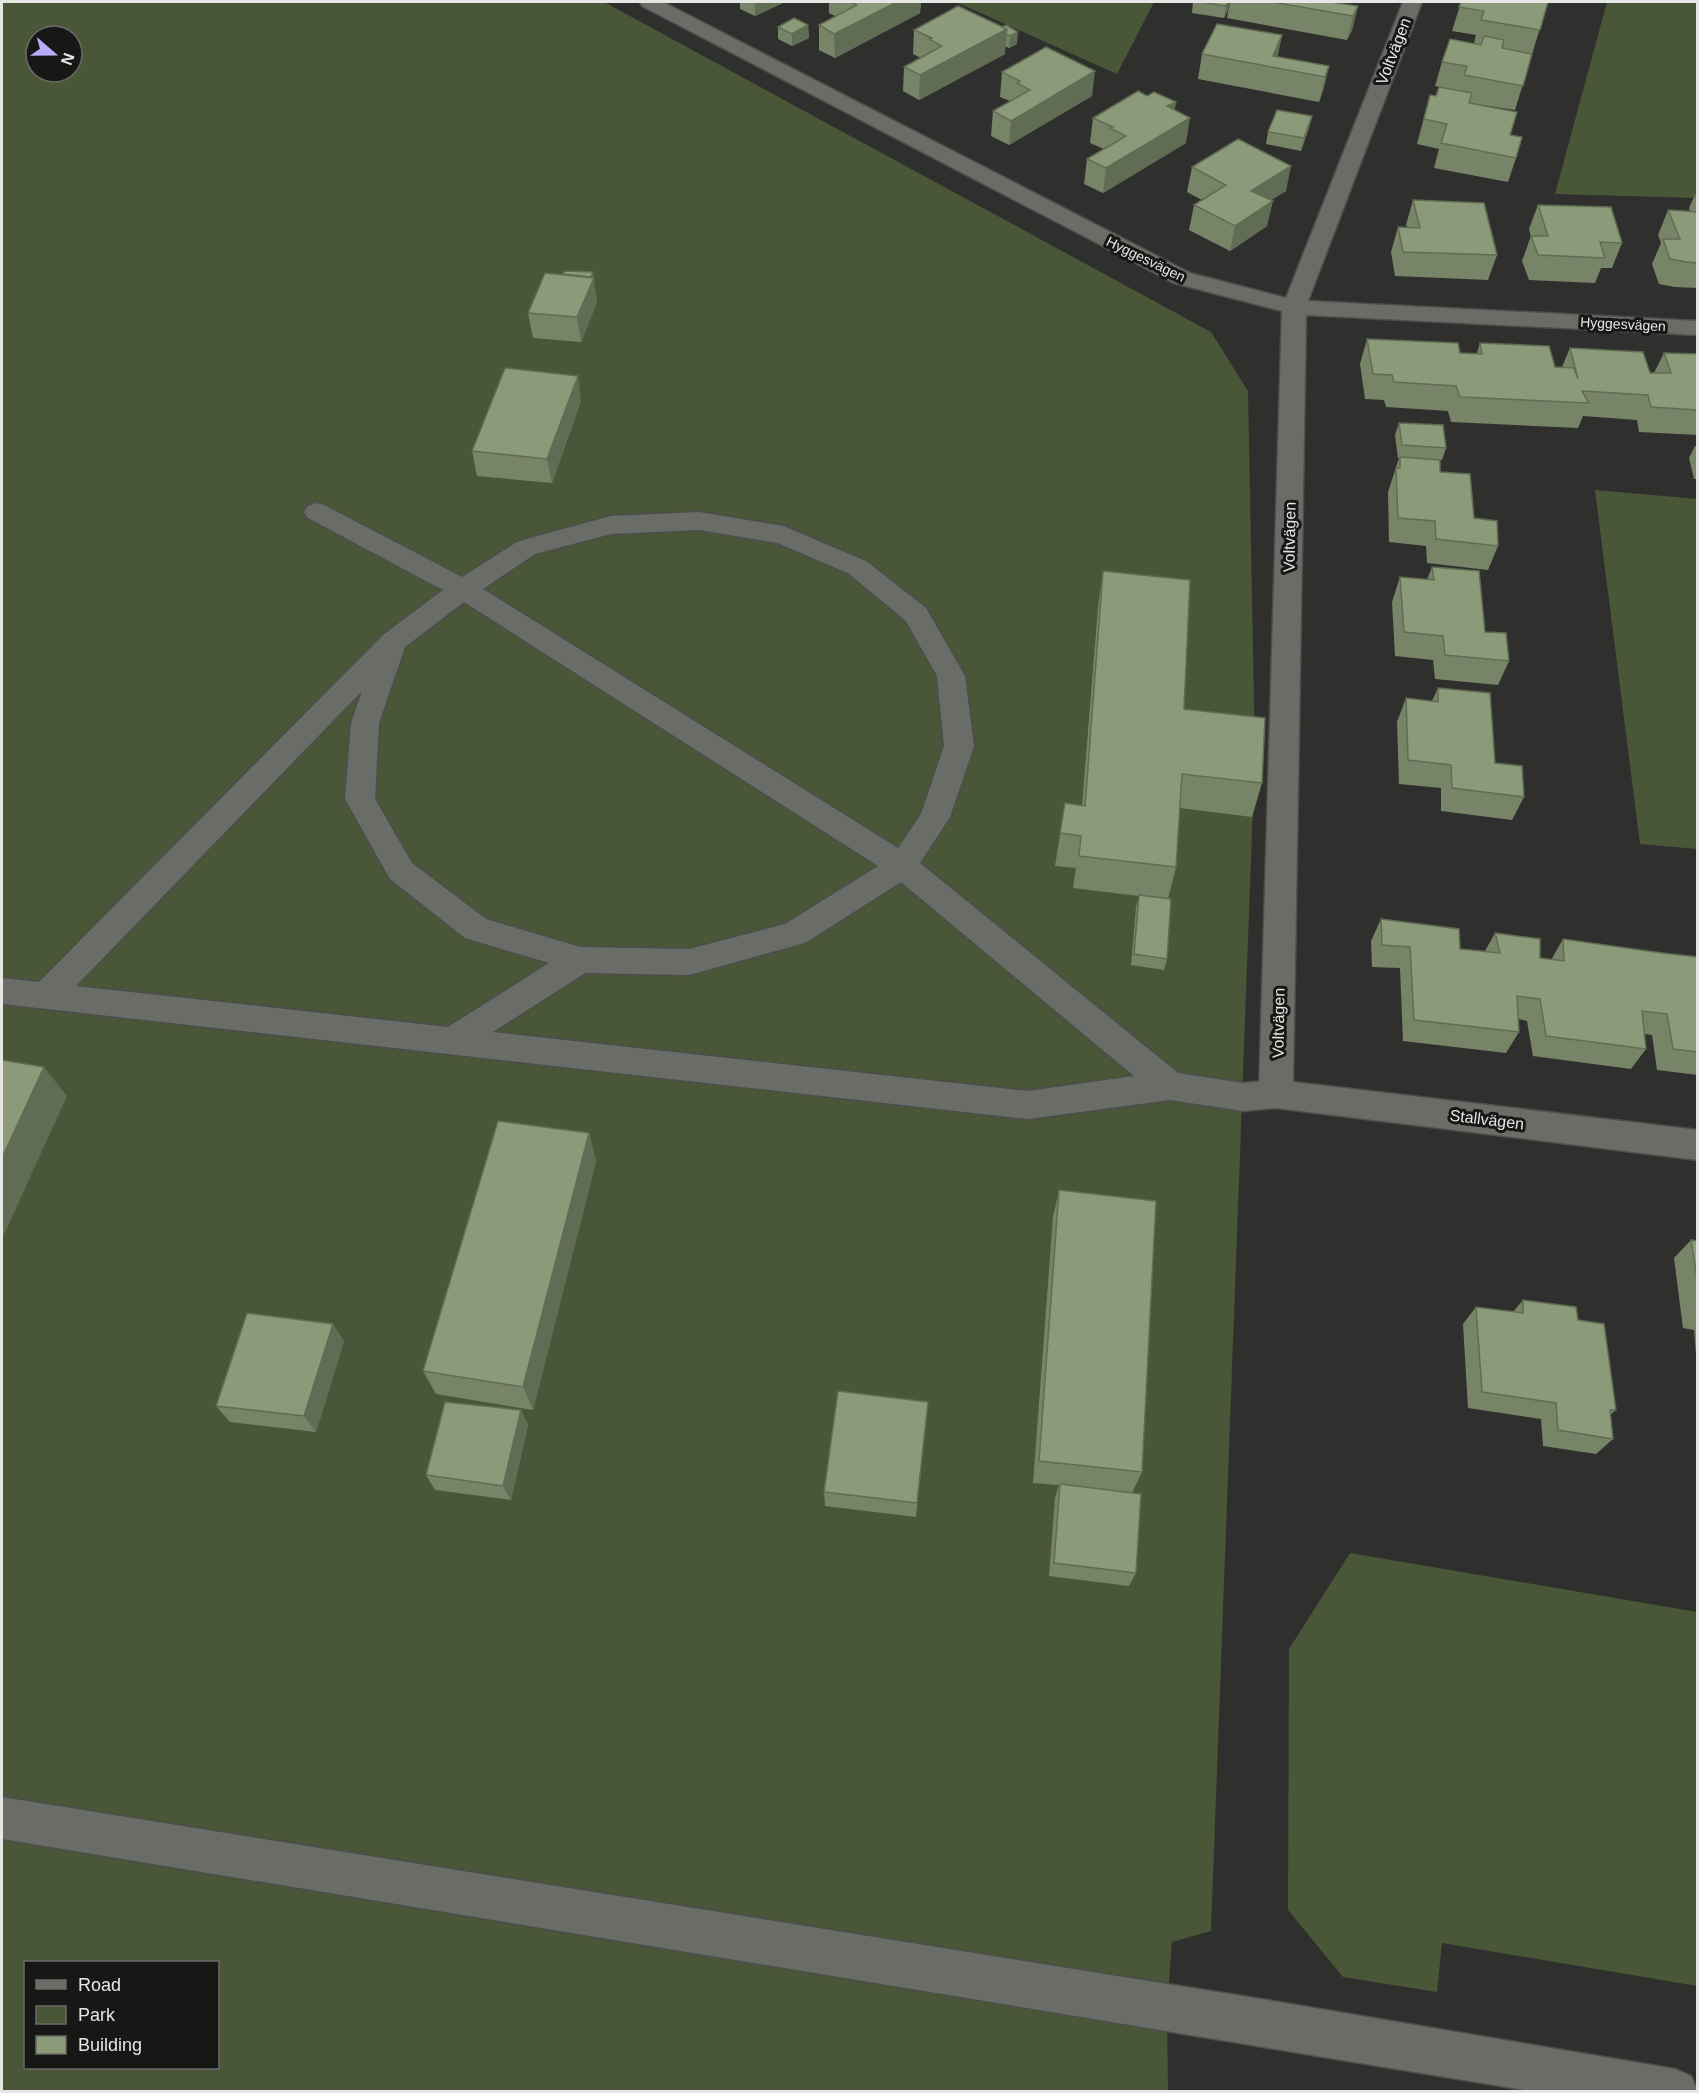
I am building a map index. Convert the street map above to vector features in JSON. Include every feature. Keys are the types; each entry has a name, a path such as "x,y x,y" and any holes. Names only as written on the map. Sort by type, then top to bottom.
{"street":[{"name":"Hyggesvägen","path":"649,2 1182,278 1294,308 1698,328"},
{"name":"Voltvägen","path":"1276,1094 1294,308 1413,2"},
{"path":"317,512 463,589 902,866 1170,1086"},
{"path":"46,996 393,642 463,589 526,548 611,525 699,521 783,535 857,567 916,615 951,676 959,746 935,817 902,866 794,934 689,962 580,960 477,929 401,872 360,799 364,723 393,642"},
{"path":"452,1041 580,960"},
{"path":"2,991 1028,1105 1170,1086"},
{"name":"Stallvägen","path":"1170,1086 1243,1097 1276,1094 1698,1145"},
{"path":"2,1818 1675,2091"}],"green space":[{"path":"2,2 604,2 1211,332 1248,391 1255,752 1211,1931 1172,1942 1167,2007 1168,2091 2,2092"},
{"path":"956,2 1154,2 1117,74"},
{"path":"1607,2 1697,2 1697,198 1555,194"},
{"path":"1595,490 1697,499 1697,849 1640,844"},
{"path":"1350,1553 1697,1612 1697,1986 1442,1943 1437,1992 1343,1977 1288,1910 1289,1649"}],"building":[{"path":"851,2 897,2 834,34 819,25 857,5"},
{"path":"1201,2 1228,2 1226,6"},
{"path":"1272,2 1331,2 1358,6 1353,16"},
{"path":"1461,2 1548,2 1540,30 1481,20 1484,11 1459,7"},
{"path":"958,6 1007,29 920,75 904,67 942,46 929,39 932,38 914,30"},
{"path":"794,18 808,25 792,34 778,27"},
{"path":"1217,24 1282,35 1273,56 1329,66 1325,77 1202,54"},
{"path":"1006,25 1018,32 1010,36 1006,34 1007,29 1002,27"},
{"path":"1484,36 1504,40 1502,48 1532,54 1523,86 1464,75 1467,66 1442,62 1450,39 1481,45"},
{"path":"1046,47 1095,71 1011,121 993,111 1030,90 1017,83 1020,81 1002,72"},
{"path":"1439,87 1472,93 1469,103 1517,112 1510,135 1522,137 1516,158 1441,143 1447,124 1424,119 1430,95 1436,96"},
{"path":"1138,91 1147,96 1154,92 1176,102 1167,106 1190,118 1106,168 1087,159 1126,136 1093,118"},
{"path":"1277,110 1312,116 1304,138 1268,132"},
{"path":"1238,139 1291,166 1251,191 1273,201 1235,226 1194,205 1226,185 1192,167"},
{"path":"1413,200 1484,203 1497,255 1403,252 1398,227 1420,228"},
{"path":"1538,205 1611,207 1622,243 1600,242 1605,258 1538,255 1531,236 1548,236"},
{"path":"1668,210 1698,212 1698,263 1670,259 1663,239 1680,239"},
{"path":"565,271 593,272 591,277 563,274"},
{"path":"545,273 594,278 577,317 528,313"},
{"path":"1367,339 1458,343 1460,353 1482,354 1480,343 1549,346 1555,367 1574,368 1578,379 1570,348 1643,352 1650,373 1671,373 1664,353 1698,354 1698,410 1651,407 1648,395 1582,391 1589,403 1460,397 1456,386 1394,382 1392,375 1373,374"},
{"path":"505,368 578,376 547,459 472,451"},
{"path":"1399,423 1443,425 1446,448 1402,445"},
{"path":"1400,457 1440,460 1440,472 1470,474 1474,518 1497,521 1498,546 1436,539 1435,521 1398,518 1396,468 1400,468"},
{"path":"1432,567 1479,571 1485,632 1506,633 1509,661 1445,655 1443,636 1404,632 1400,577 1434,580"},
{"path":"1103,571 1190,580 1184,709 1265,718 1262,783 1182,774 1176,867 1079,856 1081,836 1060,833 1065,803 1085,806"},
{"path":"1438,688 1490,693 1495,763 1522,766 1524,797 1452,788 1451,765 1408,760 1406,698 1438,702"},
{"path":"1139,895 1171,899 1167,959 1134,954"},
{"path":"1381,919 1459,929 1460,949 1500,953 1495,933 1540,939 1540,958 1564,961 1563,939 1698,957 1698,1052 1673,1049 1667,1014 1642,1011 1646,1049 1546,1036 1540,999 1517,996 1519,1032 1414,1020 1410,947 1382,945"},
{"path":"2,1060 44,1067 2,1158"},
{"path":"498,1121 589,1133 523,1387 423,1371"},
{"path":"1059,1190 1156,1201 1142,1472 1039,1461"},
{"path":"1691,1240 1698,1241 1698,1285"},
{"path":"1523,1300 1576,1307 1578,1320 1604,1324 1616,1410 1610,1410 1613,1439 1558,1430 1556,1403 1482,1392 1476,1307 1523,1313"},
{"path":"247,1313 333,1324 304,1416 216,1406"},
{"path":"838,1391 928,1402 917,1503 824,1492"},
{"path":"445,1402 521,1410 503,1486 426,1475"},
{"path":"1060,1484 1141,1494 1136,1573 1054,1563"}]}
